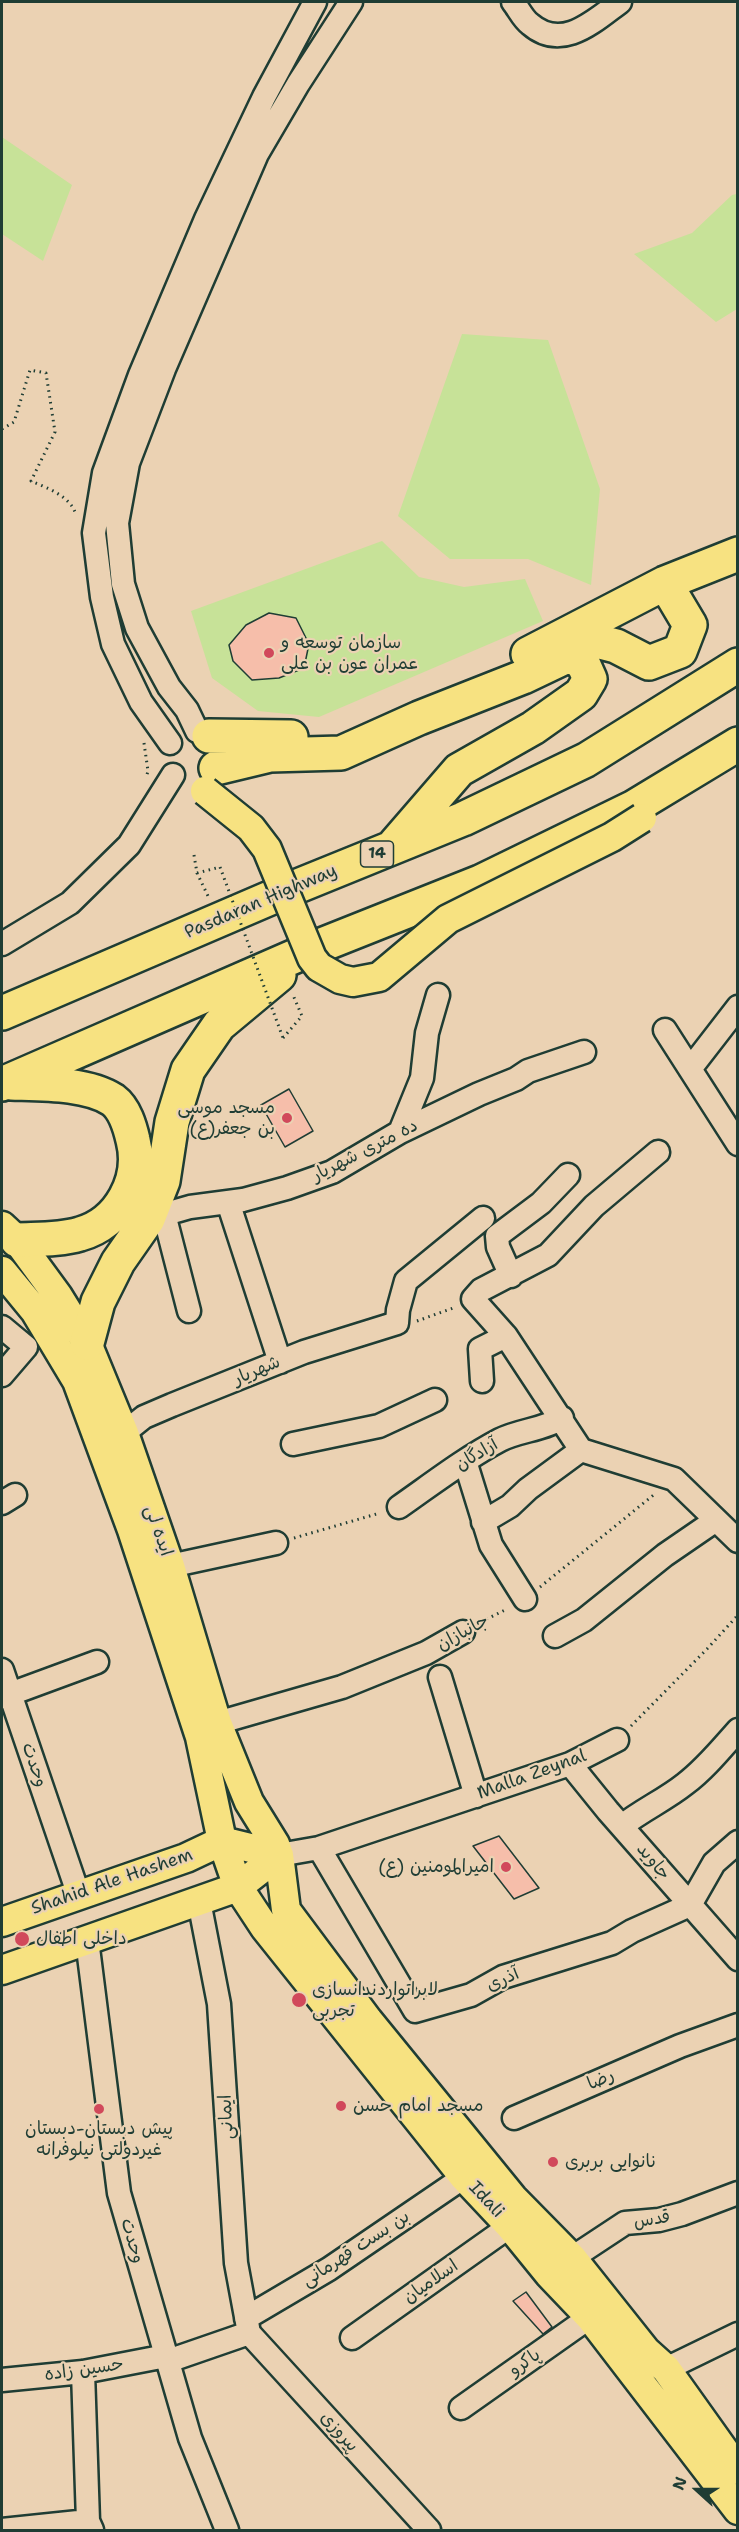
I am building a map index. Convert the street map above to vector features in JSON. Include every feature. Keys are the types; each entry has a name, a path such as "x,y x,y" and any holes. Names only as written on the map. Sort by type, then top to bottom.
{"highway":[{"path":"203,733 278,738 326,735 520,658 665,584 738,554"},
{"path":"198,779 270,755 341,753 567,656 593,640 616,646 650,663 680,651 690,625 665,584"},
{"path":"390,849 459,770 533,728 581,694 590,679 582,661 567,656"},
{"name":"Pasdaran Highway","path":"2,1013 463,819 586,760 738,664"},
{"path":"2,1083 309,950 480,882 634,807 738,744"},
{"path":"87,1343 98,1302 118,1262 156,1216 172,1122 188,1070 219,1025 309,950"},
{"path":"2,1083 61,1085 104,1095 116,1102 128,1121 135,1148 135,1176 126,1199 107,1219 83,1233 55,1239 9,1233"}],"main road":[{"path":"198,779 252,828 267,849 312,958 319,967 330,974 353,982 379,977 448,919 612,837 642,818 672,784"},
{"name":"ایده لی","path":"9,1233 58,1296 87,1343 124,1433 170,1566 217,1723 249,1802 279,1855"},
{"name":"ایده لی","path":"2,1271 36,1311 77,1381 132,1530 200,1737 222,1842 238,1887"},
{"path":"222,1842 279,1855"},
{"name":"Shahid Ale Hashem","path":"2,1922 222,1842"},
{"path":"2,1970 238,1887 279,1855"},
{"name":"Idali","path":"279,1855 286,1910 368,2020 513,2198 572,2258 646,2351 666,2369 738,2470"},
{"name":"Idali","path":"238,1887 265,1928 464,2177 590,2318 738,2510"},
{"path":"549,2274 572,2258"}],"street":[{"path":"170,743 141,702 113,644 102,597 94,533 104,473 144,364 210,209 264,97 315,2"},
{"path":"2,944 70,903 198,779 218,751 169,687 137,628 123,584 117,523 128,464 160,379 257,154 298,84 351,2"},
{"path":"513,2 530,24 551,35 568,35 589,25 620,2"},
{"path":"198,779 166,759 170,743 182,733 203,733"},
{"path":"400,1132 422,1078 426,1033 438,995"},
{"path":"690,1069 738,1007"},
{"path":"665,1030 738,1144"},
{"name":"ده متری شهریار","path":"156,1216 287,1188 332,1172 400,1132 528,1071 584,1052"},
{"path":"658,1152 594,1206 548,1255 481,1290 473,1299 506,1336 581,1450 674,1479 738,1541"},
{"path":"511,1276 498,1247 497,1236 541,1203 568,1175"},
{"path":"228,1202 280,1362"},
{"path":"156,1216 189,1311"},
{"path":"397,1323 406,1281 483,1218"},
{"path":"2,1286 36,1311"},
{"name":"شهریار","path":"124,1433 144,1417 304,1352 397,1323"},
{"path":"2,1327 26,1347 2,1375"},
{"path":"482,1381 480,1349 506,1336"},
{"path":"292,1444 379,1426 435,1400"},
{"name":"آزادگان","path":"399,1508 465,1461 504,1439 549,1426 561,1418"},
{"path":"483,1522 510,1506 528,1489 581,1450"},
{"path":"465,1461 491,1545 525,1599"},
{"path":"555,1636 584,1620 716,1520"},
{"path":"170,1566 276,1543"},
{"name":"جانبازان","path":"217,1723 342,1687 426,1653 464,1632"},
{"path":"6,1695 97,1662"},
{"name":"وحدت","path":"2,1670 6,1695 78,1893"},
{"path":"440,1677 476,1796"},
{"path":"622,1826 643,1809 689,1781 738,1730"},
{"name":"Malla Zeynal","path":"279,1855 319,1848 476,1796 570,1764 618,1740"},
{"name":"جاوید","path":"570,1764 738,1959"},
{"path":"690,1905 714,1863 738,1842"},
{"name":"آذری","path":"319,1848 415,2011 471,1995 503,1977 612,1944 632,1931 690,1905"},
{"name":"ایمانی","path":"199,1901 219,2004 236,2264 247,2326"},
{"name":"وحدت","path":"87,1940 118,2193 190,2438 227,2530"},
{"name":"رضا","path":"514,2118 680,2046 738,2025"},
{"name":"بن بست قهرمانی","path":"167,2359 247,2326 464,2177"},
{"name":"قدس","path":"572,2258 626,2223 675,2216 738,2193"},
{"name":"اسلامیان","path":"352,2338 510,2226"},
{"name":"پاکرو","path":"461,2408 590,2318"},
{"name":"پیروزی","path":"247,2326 429,2530"},
{"path":"666,2369 738,2334"},
{"name":"حسین زاده","path":"2,2379 82,2372 167,2359"},
{"path":"2,2530 90,2526 82,2372"}],"path":[{"path":"2,429 14,423 30,370 46,373 55,432 31,481 54,491 74,507 78,523 84,531 94,533"},
{"path":"141,702 148,771 145,782"},
{"path":"194,855 197,873 219,920"},
{"path":"197,873 220,867 283,1038 302,1016"},
{"path":"397,1323 410,1323 473,1299"},
{"name":"جانبازان","path":"464,1632 525,1599 674,1479"},
{"path":"276,1543 399,1508"},
{"path":"618,1740 708,1649 738,1615"}],"green space":[{"path":"2,137 72,185 43,261 2,234"},
{"path":"737,194 737,309 716,322 634,254 692,233 732,195"},
{"path":"462,334 548,340 600,489 591,585 528,559 450,559 398,516"},
{"path":"382,541 419,577 464,587 525,579 543,621 319,717 258,711 212,678 191,611"}],"building":[{"name":"سازمان توسعه و عمران عون بن علی","path":"269,613 296,618 309,644 304,668 279,678 252,680 233,661 229,645 246,625"},
{"name":"مسجد موسی بن جعفر(ع)","path":"289,1089 313,1131 285,1147 261,1105"},
{"name":"امیرالمومنین (ع)","path":"499,1836 539,1888 514,1899 473,1846"},
{"path":"526,2292 552,2327 543,2334 513,2301"}],"place":[{"name":"سازمان توسعه و عمران عون بن علی","path":"269,653"},
{"name":"مسجد موسی بن جعفر(ع)","path":"287,1118"},
{"name":"امیرالمومنین (ع)","path":"506,1867"},
{"name":"داخلی اطفال","path":"22,1939"},
{"name":"لابراتواردندانسازی تجربی","path":"299,2000"},
{"name":"مسجد امام حسن","path":"341,2106"},
{"name":"پیش دبستان-دبستان غیردولتی نیلوفرانه","path":"99,2109"},
{"name":"نانوایی بربری","path":"553,2162"}]}
